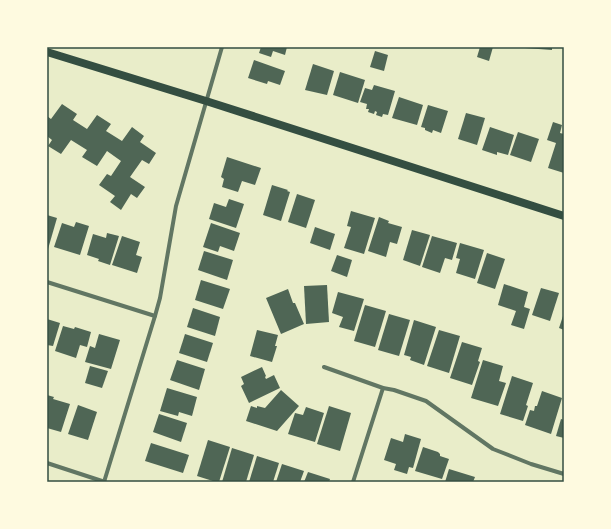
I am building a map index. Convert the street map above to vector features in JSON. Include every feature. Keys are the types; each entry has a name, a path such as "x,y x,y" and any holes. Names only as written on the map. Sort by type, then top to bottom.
{"main road":[{"path":"47,52 206,101 564,216"}],"street":[{"path":"47,463 104,482 160,298 176,206 222,47"},
{"path":"47,282 155,316"},
{"path":"324,367 383,388 394,390 426,401 493,449 531,464 564,474"},
{"path":"353,482 383,388"}],"building":[{"path":"261,47 287,47 285,55 273,51 271,57 259,53"},
{"path":"480,47 493,47 489,61 477,57"},
{"path":"552,47 552,50 525,48"},
{"path":"375,51 388,55 384,71 370,67"},
{"path":"254,60 285,71 280,85 268,81 267,84 248,78"},
{"path":"313,64 334,71 327,95 305,90"},
{"path":"340,72 365,80 358,103 333,95"},
{"path":"374,85 395,91 388,115 383,114 382,117 376,115 377,112 375,111 374,114 368,112 369,109 366,109 367,104 360,102 365,88 372,90"},
{"path":"399,97 423,105 417,125 392,118"},
{"path":"62,104 77,114 73,120 87,129 97,115 111,124 106,131 122,141 132,127 144,136 140,142 156,153 149,164 142,160 130,177 145,187 137,198 131,194 121,210 110,202 115,196 99,185 107,174 111,176 121,161 107,151 97,166 82,157 87,150 71,140 61,154 48,146 52,140 47,136 47,116 51,119"},
{"path":"428,105 448,111 441,133 433,130 432,133 421,127"},
{"path":"466,113 485,118 477,145 458,139"},
{"path":"553,122 562,125 560,133 564,134 564,173 548,168 556,143 547,140"},
{"path":"490,127 514,135 508,155 497,152 497,155 482,150"},
{"path":"518,132 539,139 531,162 510,155"},
{"path":"227,157 261,168 255,185 242,181 238,192 222,187 224,179 221,177"},
{"path":"272,185 290,192 281,221 263,215"},
{"path":"297,194 315,200 306,228 288,222"},
{"path":"229,199 244,204 236,228 209,219 214,203 226,207"},
{"path":"351,211 375,218 364,254 344,248 351,227 347,226"},
{"path":"47,215 57,218 48,249 47,248"},
{"path":"379,217 389,221 388,223 402,227 397,244 390,242 386,257 368,251"},
{"path":"76,222 89,226 80,255 54,247 62,223 74,227"},
{"path":"211,223 240,233 234,251 220,246 218,252 203,247"},
{"path":"315,227 335,234 330,250 310,243"},
{"path":"412,230 430,235 420,266 403,260"},
{"path":"107,233 119,236 110,265 87,255 93,234 106,238"},
{"path":"122,236 140,242 136,255 142,257 137,273 112,265"},
{"path":"432,236 457,243 452,260 445,258 440,273 422,267"},
{"path":"460,243 484,250 475,279 456,273 460,259 456,258"},
{"path":"204,251 233,260 227,280 198,270"},
{"path":"487,253 505,259 495,289 477,283"},
{"path":"337,255 352,260 347,277 331,271"},
{"path":"201,280 230,289 223,309 195,300"},
{"path":"504,284 528,292 524,307 530,309 524,329 511,325 516,311 498,305"},
{"path":"327,285 329,322 306,324 304,286"},
{"path":"541,288 559,293 550,321 532,315"},
{"path":"288,289 293,303 295,303 304,324 281,334 266,298"},
{"path":"338,292 364,299 354,331 339,327 343,317 332,313"},
{"path":"365,305 386,311 375,347 354,341"},
{"path":"193,308 220,317 215,336 187,327"},
{"path":"564,313 564,330 559,328"},
{"path":"389,314 410,320 399,356 378,350"},
{"path":"47,319 60,323 53,346 47,345"},
{"path":"414,320 436,327 424,365 410,360 411,357 404,355"},
{"path":"63,326 74,329 75,327 91,332 87,347 80,345 76,358 55,351"},
{"path":"257,330 278,335 275,346 277,346 272,362 250,356"},
{"path":"439,330 460,336 449,373 427,366"},
{"path":"99,334 120,340 111,369 85,362 90,346 95,348"},
{"path":"185,334 213,343 207,362 179,353"},
{"path":"462,342 482,348 478,361 480,362 472,385 450,378"},
{"path":"177,360 205,369 199,390 170,380"},
{"path":"483,360 503,366 499,381 506,383 498,406 471,398"},
{"path":"90,366 108,371 102,388 85,383"},
{"path":"262,367 266,379 274,375 280,388 249,403 241,386 244,384 241,377"},
{"path":"512,376 533,383 523,421 500,414"},
{"path":"167,388 197,397 192,416 179,412 178,416 160,411"},
{"path":"281,390 299,406 277,431 246,421 251,406 265,408"},
{"path":"542,391 562,398 551,434 525,425 530,410 534,411 535,406 537,406"},
{"path":"47,395 54,397 53,399 70,404 61,432 47,428"},
{"path":"78,405 97,412 88,440 68,434"},
{"path":"329,406 351,413 340,451 317,444"},
{"path":"306,407 324,413 315,442 288,434 295,413 303,415"},
{"path":"159,414 187,423 181,442 153,432"},
{"path":"561,419 564,420 564,438 556,436"},
{"path":"405,434 421,439 413,468 409,467 407,474 394,470 396,464 384,460 391,438 403,442"},
{"path":"208,440 230,447 219,482 197,476"},
{"path":"151,443 189,455 183,473 145,461"},
{"path":"423,447 438,452 440,456 449,459 442,479 415,471"},
{"path":"232,448 254,455 246,482 222,482"},
{"path":"257,456 279,463 273,482 249,482"},
{"path":"282,464 304,471 300,482 276,482"},
{"path":"449,469 475,477 473,482 445,482"},
{"path":"308,472 330,479 329,482 304,482"}]}
